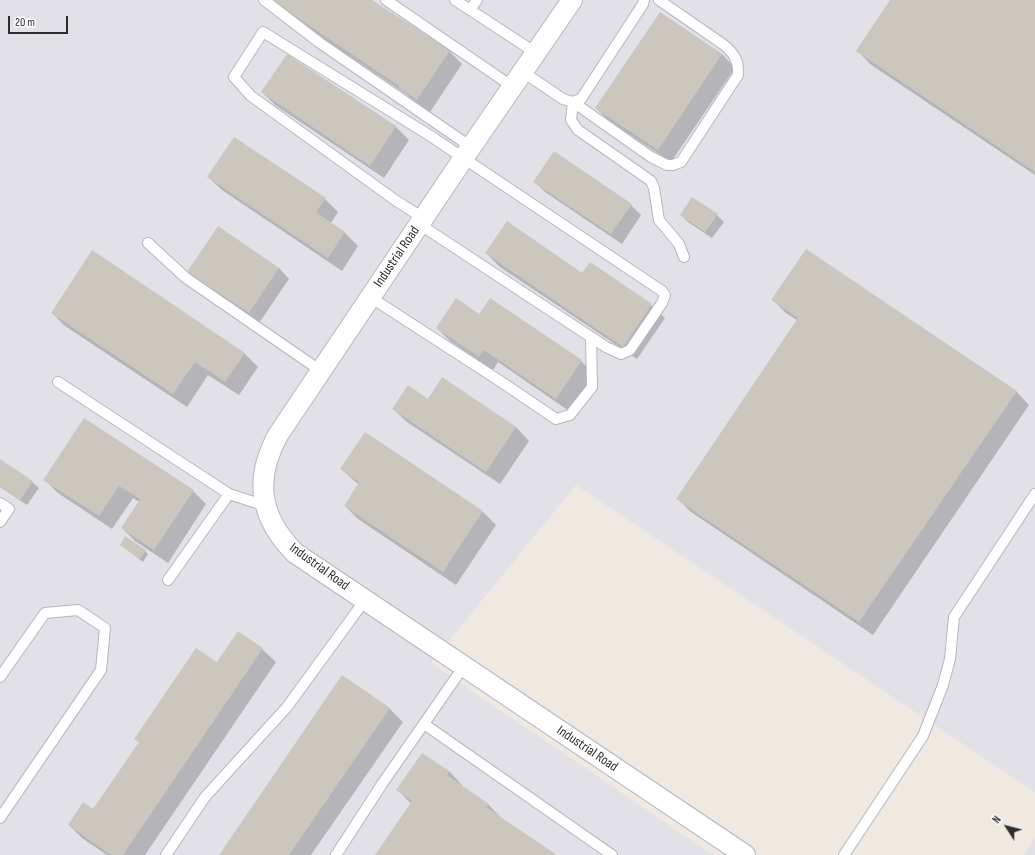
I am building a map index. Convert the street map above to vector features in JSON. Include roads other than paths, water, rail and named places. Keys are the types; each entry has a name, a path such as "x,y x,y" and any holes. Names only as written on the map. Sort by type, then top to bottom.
{"street":[{"name":"Industrial Road","path":"572,0 421,221 278,435 271,448 266,465 264,479 266,506 270,520 277,532 295,553 745,855"}],"lane":[{"path":"264,0 467,153 662,291 665,296 662,303 630,350 621,354 606,347 421,221 395,200 251,96 234,77 263,32 429,135 467,153"},
{"path":"386,0 518,79 572,102 651,157 668,165 673,165 681,162 738,75 739,66 732,51 659,0"},
{"path":"455,0 536,53"},
{"path":"470,10 477,0"},
{"path":"572,102 581,99 643,4 644,0"},
{"path":"572,102 571,120 578,130 651,181 654,188 659,220 679,244 684,257"},
{"path":"148,242 186,278 321,371"},
{"path":"370,297 556,419 570,415 592,387 591,337"},
{"path":"58,382 229,494 266,506"},
{"path":"168,580 229,494"},
{"path":"844,855 923,736 944,685 950,659 954,617 1035,494"},
{"path":"0,504 9,509 0,522"},
{"path":"166,855 204,797 287,707 365,600"},
{"path":"0,677 45,613 78,610 105,628 102,670 0,818"},
{"path":"336,855 382,784 464,666"},
{"path":"424,724 612,855"}]}
